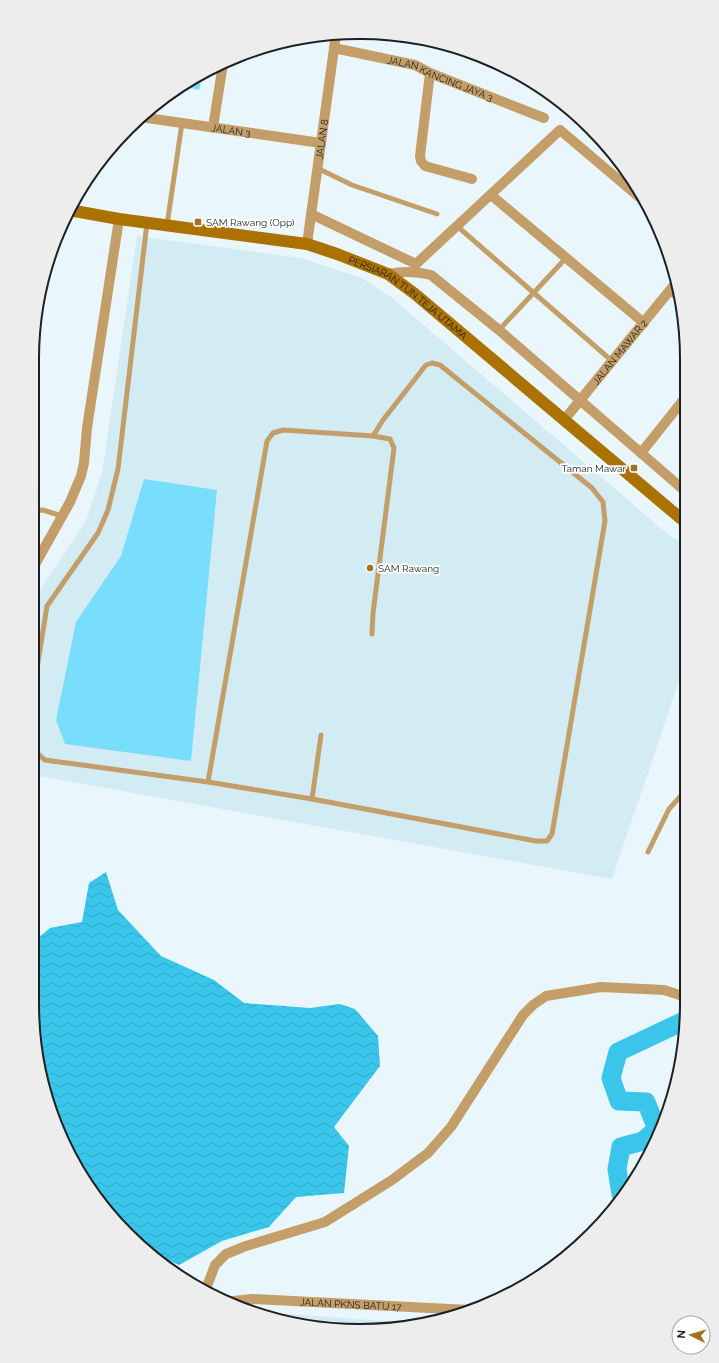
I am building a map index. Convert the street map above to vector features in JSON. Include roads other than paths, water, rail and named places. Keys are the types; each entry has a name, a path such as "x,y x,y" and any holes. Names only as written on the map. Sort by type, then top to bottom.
{"street":[{"name":"JALAN 8","path":"307,244 335,40"},
{"name":"JALAN KANCING JAYA 3","path":"334,48 415,65 430,73 544,118"},
{"path":"213,127 221,71"},
{"path":"430,73 420,156 421,162 425,166 472,179"},
{"name":"JALAN 3","path":"149,118 321,143"},
{"path":"388,274 417,268 457,226 560,130 632,191"},
{"path":"491,195 644,323"},
{"name":"PERSIARAN TUN TEJA UTAMA","path":"76,211 147,223 307,244 388,274 415,294 680,518"},
{"path":"311,214 431,275 499,330 680,487"},
{"path":"39,557 76,489 81,476 119,219"},
{"name":"JALAN MAWAR 2","path":"564,420 672,288"},
{"path":"641,452 680,404"},
{"path":"207,1285 216,1265 226,1254 246,1246 325,1222 392,1180 428,1153 451,1127 524,1014 533,1005 546,996 600,987 664,990 680,995"},
{"name":"JALAN PKNS BATU 17","path":"238,1301 252,1299 455,1309"}],"lane":[{"path":"167,225 182,123"},
{"path":"317,168 352,185 437,214"},
{"path":"39,652 46,606 98,533 108,510 118,469 147,223"},
{"path":"457,226 612,361"},
{"path":"499,330 566,258"},
{"path":"39,755 45,760 208,782 312,799 536,841 547,841 552,834 604,528 605,520 603,502 592,488 440,365 432,363 426,365 383,420 373,436"},
{"path":"208,782 267,441 273,433 283,430 373,436 390,439 394,448 373,614 372,634"},
{"path":"39,510 43,510 62,516"},
{"path":"312,799 321,735"},
{"path":"648,852 669,808 680,796"}],"water":[{"path":"106,872 118,910 161,956 214,980 244,1003 310,1008 340,1004 355,1009 378,1036 380,1066 334,1127 349,1146 344,1193 296,1197 269,1227 222,1241 179,1265 167,1260 148,1244 105,1199 82,1164 63,1126 56,1107 45,1066 40,1024 39,937 50,928 82,922 89,883"}],"waterway":[{"path":"656,1126 646,1102 619,1101 611,1078 618,1052 679,1023"},
{"path":"620,1190 617,1169 621,1147 643,1141 653,1132"}],"place":[{"name":"SAM Rawang (Opp)","path":"198,222"},
{"name":"Taman Mawar","path":"634,468"},
{"name":"SAM Rawang","path":"370,568"}]}
